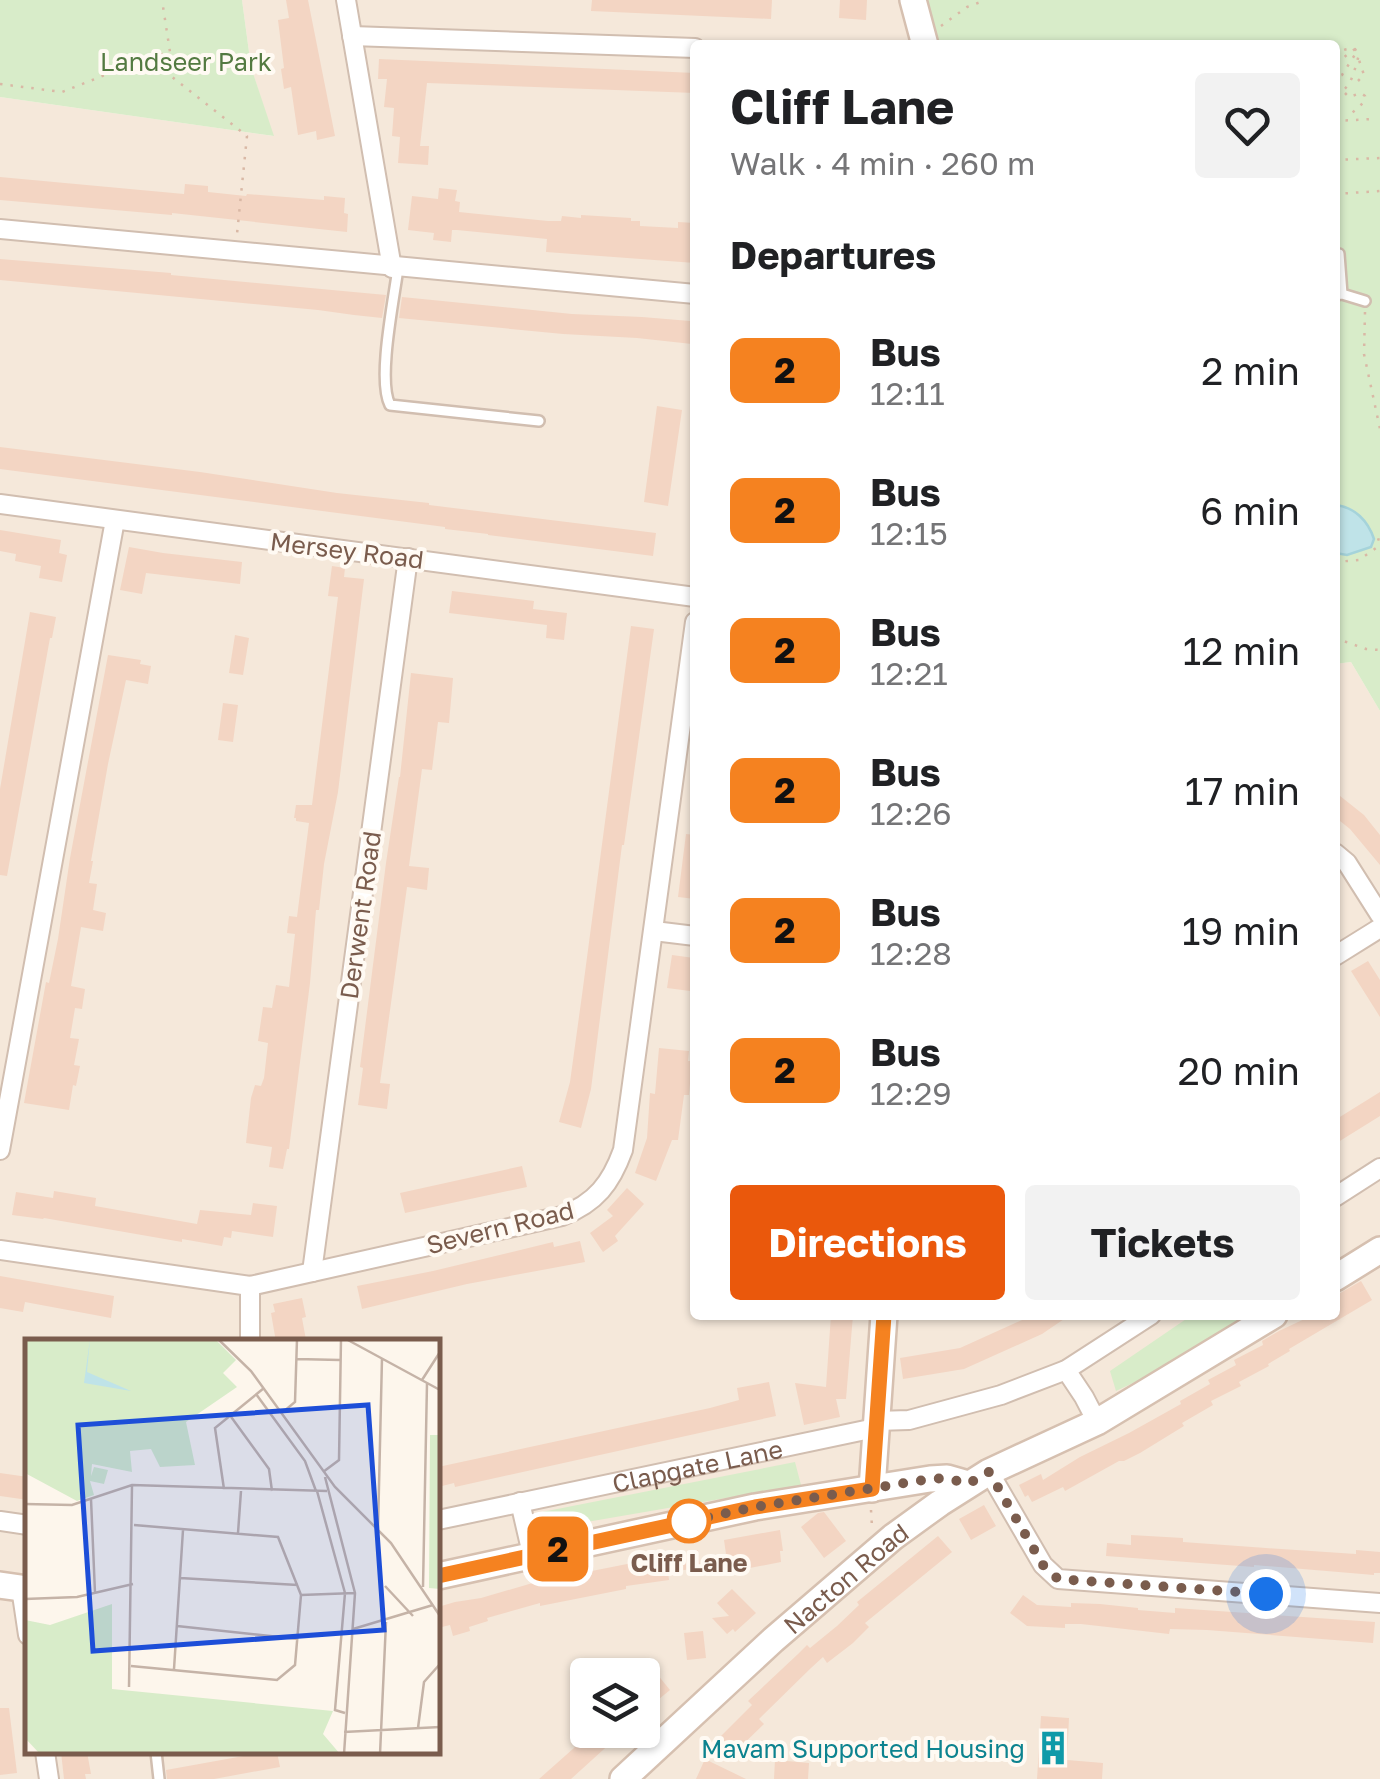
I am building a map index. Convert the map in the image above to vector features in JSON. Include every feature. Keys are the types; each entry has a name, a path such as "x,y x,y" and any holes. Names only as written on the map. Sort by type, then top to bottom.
{"street":[{"path":"346,0 395,268"},
{"path":"913,0 924,40"},
{"path":"352,36 690,48"},
{"path":"0,230 690,294"},
{"name":"Mersey Road","path":"0,504 690,596"},
{"path":"0,1150 115,520"},
{"name":"Derwent Road","path":"312,1272 408,558"},
{"name":"Severn Road","path":"0,1250 250,1286 562,1216 593,1200 616,1170 624,1150 690,660"},
{"path":"1340,859 1380,915"},
{"path":"1340,953 1380,928"},
{"path":"654,931 690,935"},
{"path":"1340,1194 1380,1168"},
{"path":"1340,1276 1377,1259"},
{"path":"250,1286 250,1339"},
{"path":"866,1490 876,1424 884,1320"},
{"path":"876,1424 909,1420 1001,1395 1066,1370 1143,1320"},
{"name":"Nacton Road","path":"623,1779 773,1640 893,1538 978,1478 1097,1422 1266,1320"},
{"path":"1066,1370 1097,1422"},
{"name":"Clapgate Lane","path":"440,1520 876,1424"},
{"path":"440,1576 755,1507 947,1478 978,1478 1043,1565 1058,1579 1380,1602"},
{"path":"520,1502 532,1554"},
{"path":"0,1521 25,1525"},
{"path":"16,1587 25,1623"},
{"path":"45,1754 49,1779"}],"lane":[{"path":"395,268 384,394 390,404 540,421"},
{"path":"1340,295 1365,301"},
{"path":"156,1754 160,1779"}],"path":[{"path":"0,84 62,92 170,52 162,0"},
{"path":"925,40 967,7 986,0"},
{"path":"1340,53 1356,51"},
{"path":"1356,51 1364,72 1358,81"},
{"path":"1340,75 1356,51"},
{"path":"1340,60 1356,51"},
{"path":"148,58 246,136 235,250"},
{"path":"1340,93 1349,86 1358,58"},
{"path":"1344,92 1349,97 1361,93 1365,96 1365,101 1352,113 1352,120"},
{"path":"1340,121 1374,119"},
{"path":"1340,160 1380,158"},
{"path":"1340,194 1380,191"},
{"path":"1365,301 1364,354 1380,429"},
{"path":"1340,562 1359,560 1376,548 1380,534"},
{"path":"1340,640 1380,650"},
{"path":"866,1490 860,1504 871,1505 873,1540 867,1562"}],"shaded area":[{"path":"242,0 913,0 924,40 690,40 690,1320 1340,1320 1340,663 1351,662 1380,711 1380,1779 0,1779 0,97 273,136 251,67"}],"green space":[{"name":"Landseer Park","path":"0,0 242,0 251,67 274,136 0,97"},
{"path":"927,0 1380,0 1380,711 1351,662 1340,663 1340,40 938,40"},
{"path":"1185,1320 1244,1320 1182,1360 1116,1391 1110,1371"},
{"path":"795,1462 801,1485 546,1529 542,1512"}],"water":[{"path":"1340,506 1355,512 1374,539 1371,547 1340,554"}],"building":[{"path":"286,0 308,0 335,136 317,140 316,131 298,135 291,87 284,89 281,69 284,68 278,20 289,18"},
{"path":"592,0 772,0 771,19 591,11"},
{"path":"840,0 867,0 866,20 839,18"},
{"path":"379,59 690,73 690,93 427,83 420,146 429,146 428,165 398,163 400,137 392,136 394,108 384,107 387,79 378,79"},
{"path":"0,177 184,194 185,184 208,186 208,192 246,196 345,198 347,232 0,200"},
{"path":"439,188 457,190 459,212 548,221 581,215 631,218 640,221 640,226 678,228 678,222 690,223 690,263 546,252 547,239 457,230 452,230 451,242 433,240 434,233 408,230 412,196 438,199"},
{"path":"0,259 386,295 382,318 0,280"},
{"path":"402,297 690,321 690,344 563,334 399,318"},
{"path":"657,406 682,410 668,506 644,502"},
{"path":"0,447 656,533 653,556 0,469"},
{"path":"0,530 61,540 59,553 67,555 62,582 39,578 41,566 15,561 16,554 0,551"},
{"path":"129,547 242,562 240,584 146,573 142,594 120,590"},
{"path":"332,566 345,568 344,577 364,579 338,792 316,910 289,1149 283,1169 269,1167 272,1147 246,1143 251,1098 255,1085 261,1086 264,1078 268,1043 258,1041 263,1007 272,1008 276,985 289,987 295,934 287,933 289,916 297,917 309,823 294,818 296,805 312,805 338,597 328,596"},
{"path":"452,591 534,601 533,609 567,613 564,640 546,638 547,625 449,613"},
{"path":"30,612 56,617 7,876 0,875 0,789"},
{"path":"631,626 654,629 591,1089 581,1128 559,1122 570,1082"},
{"path":"235,635 249,638 243,675 229,673"},
{"path":"108,655 141,660 140,664 151,666 148,684 126,680 108,764 89,883 97,884 93,910 106,913 103,931 81,927 71,986 85,989 82,1009 75,1008 70,1038 79,1039 74,1065 80,1066 69,1110 24,1103 46,982 49,983 58,939"},
{"path":"411,673 453,678 449,723 438,722 432,770 422,769 409,866 429,868 427,890 407,887 380,1083 390,1084 387,1109 358,1105 363,1068 360,1067"},
{"path":"223,703 238,705 233,742 218,740"},
{"path":"1340,796 1364,815 1380,835 1380,865 1340,821"},
{"path":"686,834 690,834 690,898 678,897"},
{"path":"672,955 690,957 690,991 667,988"},
{"path":"1368,961 1380,980 1380,1017 1351,971"},
{"path":"659,1048 689,1051 689,1095 684,1095 678,1140 672,1140 656,1181 635,1173 647,1138 650,1093 655,1094"},
{"path":"1380,1092 1380,1116 1340,1141 1340,1117"},
{"path":"522,1166 527,1187 405,1213 400,1193"},
{"path":"627,1188 644,1204 615,1236 618,1241 603,1252 590,1233 613,1216 607,1210"},
{"path":"54,1191 96,1198 95,1206 197,1224 200,1210 251,1215 253,1203 277,1206 273,1237 232,1231 231,1238 224,1237 222,1246 12,1215 16,1192 53,1198"},
{"path":"580,1241 585,1262 362,1309 357,1286 553,1242 554,1247"},
{"path":"0,1276 114,1296 111,1318 25,1302 23,1312 0,1308"},
{"path":"1361,1281 1372,1300 1340,1319 1340,1293"},
{"path":"302,1298 306,1339 275,1339 273,1304"},
{"path":"831,1320 853,1320 846,1399 836,1399 840,1417 804,1425 795,1383 826,1387"},
{"path":"1022,1320 1063,1320 1042,1334 964,1369 903,1379 900,1358 960,1348"},
{"path":"1302,1320 1338,1320 1239,1382 1241,1386 1211,1401 1213,1405 1140,1453 1065,1491 1063,1487 1032,1502 1028,1495 1025,1497 1019,1485 1041,1474 1043,1480 1181,1404 1180,1401 1210,1384 1208,1380 1236,1365 1234,1360 1263,1345 1262,1341"},
{"path":"769,1382 776,1416 455,1487 454,1483 440,1486 440,1467 710,1408 739,1400 737,1388"},
{"path":"0,1473 25,1477 25,1500 0,1496"},
{"path":"984,1505 996,1526 971,1540 959,1519"},
{"path":"824,1512 846,1541 824,1558 801,1527"},
{"path":"780,1530 781,1562 734,1571 732,1560 727,1561 724,1540"},
{"path":"1131,1535 1266,1548 1380,1552 1380,1573 1106,1556 1107,1543 1131,1545"},
{"path":"938,1536 952,1552 865,1623 869,1627 853,1643 827,1663 823,1657 811,1668 759,1719 764,1724 733,1754 718,1739 752,1705 748,1701 807,1645 810,1648 837,1626 859,1605 857,1602"},
{"path":"698,1550 700,1568 668,1572 669,1580 540,1603 487,1618 488,1621 469,1627 470,1631 453,1636 450,1625 440,1628 440,1606 536,1582"},
{"path":"732,1589 756,1613 735,1632 733,1629 727,1634 712,1618 729,1616 717,1603"},
{"path":"1023,1595 1037,1605 1100,1604 1175,1613 1175,1608 1375,1622 1373,1643 1207,1630 1170,1629 1169,1634 1081,1624 1065,1624 1065,1628 1027,1626 1010,1613"},
{"path":"703,1631 706,1658 687,1660 684,1633"},
{"path":"660,1678 670,1690 660,1698"},
{"path":"0,1708 9,1708 17,1773 0,1775"},
{"name":"Mavam Supported Housing","path":"1041,1716 1069,1718 1067,1760 1103,1763 1102,1779 1037,1779"},
{"path":"574,1748 605,1748 571,1779 539,1779"},
{"path":"61,1754 87,1754 91,1774 85,1774 86,1779 64,1779"},
{"path":"254,1754 277,1754 280,1767 214,1779 167,1779 166,1770"},
{"path":"705,1759 713,1763 746,1779 696,1779"},
{"path":"775,1760 809,1763 808,1779 774,1779"}],"bus line":[{"name":"2","path":"440,1576 755,1507 872,1489 884,1320"}],"place":[{"name":"Cliff Lane","path":"689,1521"},
{"name":"Mavam Supported Housing","path":"1053,1748"}],"route":[{"path":"689,1521 681,1523 930,1479 947,1478 968,1484 989,1472 1043,1565 1058,1579 1266,1594"}]}
